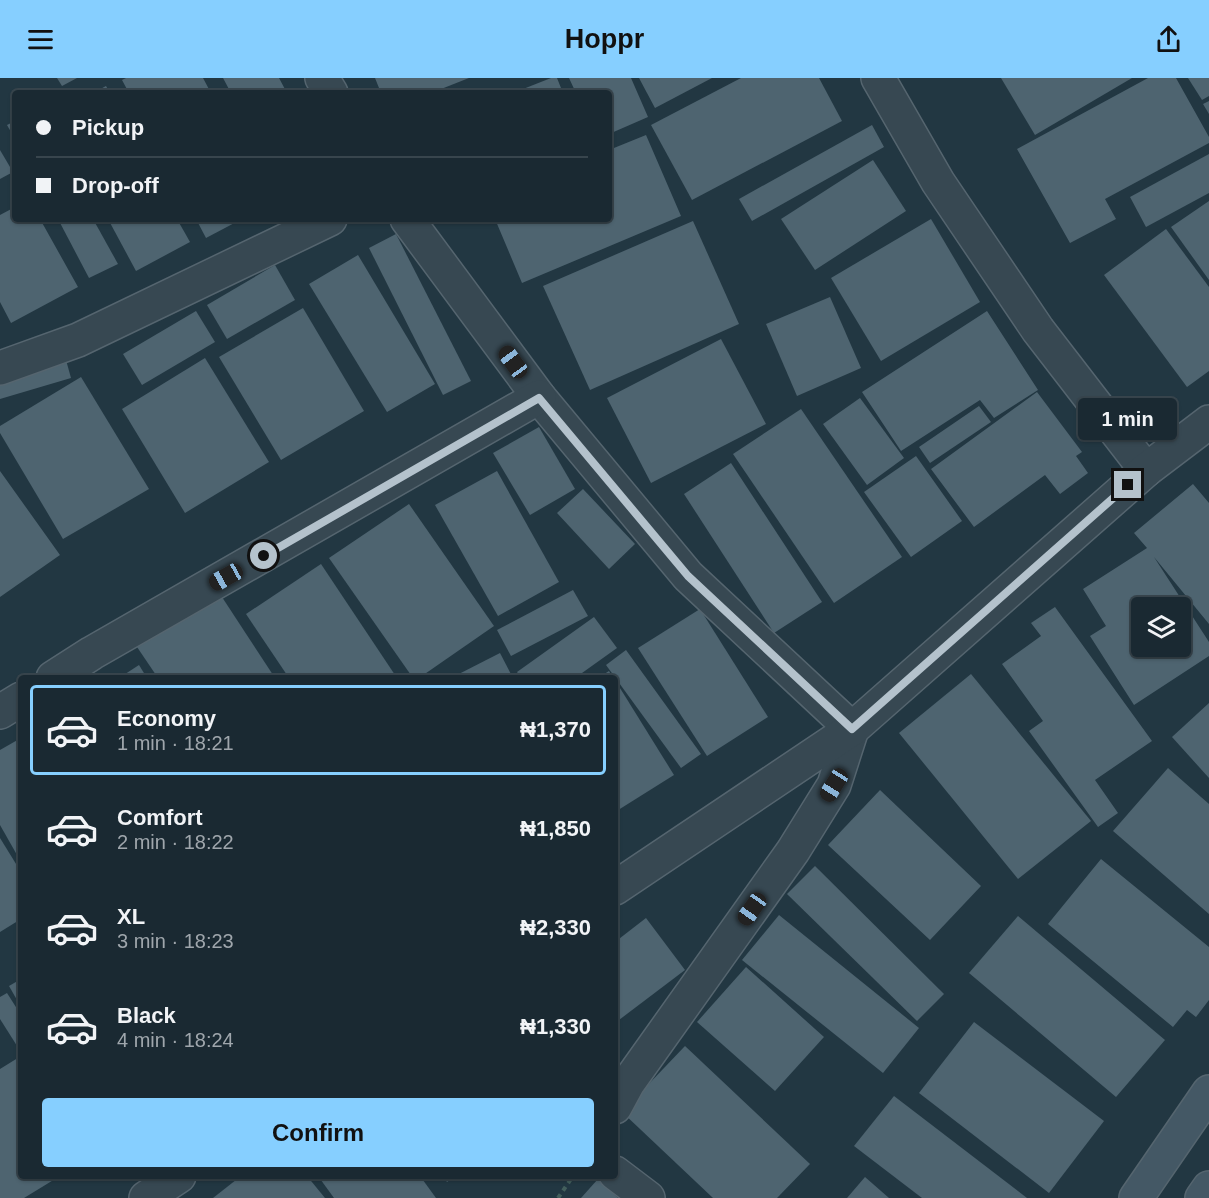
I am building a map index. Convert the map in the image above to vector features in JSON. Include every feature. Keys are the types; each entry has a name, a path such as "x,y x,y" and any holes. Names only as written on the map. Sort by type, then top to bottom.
{"main road":[{"path":"1137,1198 1209,1092"},
{"path":"1202,1198 1209,1188"}],"street":[{"path":"878,78 938,182 1038,330 1146,470"},
{"path":"0,368 78,340 324,222"},
{"path":"410,222 539,398 688,576 852,729"},
{"path":"58,675 92,652 539,398"},
{"path":"618,886 852,729 1146,470 1209,422"},
{"path":"0,712 18,701"},
{"path":"618,1101 628,1083 793,851 834,785 852,729"},
{"path":"618,1175 648,1198"},
{"path":"146,1198 174,1179"}],"path":[{"path":"558,1198 571,1179"}],"building":[{"path":"57,78 77,78 62,86"},
{"path":"126,78 203,78 209,90 127,90 122,80"},
{"path":"223,78 279,78 285,90 229,90"},
{"path":"375,78 469,78 439,90 380,90"},
{"path":"551,78 557,78 562,90 521,90"},
{"path":"569,78 631,78 648,117 612,133 612,90 575,90"},
{"path":"639,78 712,78 655,108"},
{"path":"741,78 819,78 842,121 692,200 651,125"},
{"path":"1001,78 1132,78 1035,135"},
{"path":"1148,78 1176,78 1209,137 1209,143 1105,199 1116,219 1070,243 1017,149"},
{"path":"1188,78 1209,78 1209,96 1202,100"},
{"path":"1209,101 1209,114 1203,104"},
{"path":"12,122 12,134 7,125"},
{"path":"872,125 884,147 752,221 739,199"},
{"path":"646,135 681,216 522,283 496,222 612,222 612,149"},
{"path":"0,150 12,173 0,179"},
{"path":"1209,154 1209,193 1146,227 1130,197"},
{"path":"873,160 906,211 815,270 781,219"},
{"path":"1209,201 1209,280 1171,227"},
{"path":"12,209 12,222 42,222 78,287 11,323 0,302 0,215"},
{"path":"931,219 980,302 881,361 831,278"},
{"path":"693,221 739,324 590,390 543,286"},
{"path":"60,222 95,222 118,264 89,278"},
{"path":"110,222 179,222 190,242 136,271"},
{"path":"198,222 236,222 206,238"},
{"path":"1166,229 1209,287 1209,371 1187,387 1104,275"},
{"path":"396,234 471,381 443,395 369,248"},
{"path":"358,255 435,384 387,412 309,284"},
{"path":"275,265 295,300 227,339 207,305"},
{"path":"830,297 861,368 797,396 766,324"},
{"path":"303,308 364,411 281,460 219,357"},
{"path":"196,311 215,342 142,385 123,354"},
{"path":"987,311 1038,390 994,418 980,400 901,451 862,392"},
{"path":"721,339 766,424 651,483 607,398"},
{"path":"205,358 269,462 185,513 122,409"},
{"path":"66,360 71,378 0,399 0,379"},
{"path":"81,377 149,489 63,539 0,433 0,426"},
{"path":"1037,392 1082,452 1076,456 1088,473 1060,494 1045,475 974,527 931,469"},
{"path":"860,398 904,458 867,485 823,424"},
{"path":"979,406 991,422 930,463 919,447"},
{"path":"801,409 902,557 834,603 733,454"},
{"path":"539,427 575,489 530,515 493,453"},
{"path":"916,456 962,521 911,557 864,492"},
{"path":"731,463 822,602 774,633 684,494"},
{"path":"0,471 60,555 0,597"},
{"path":"497,471 559,582 498,616 435,505"},
{"path":"1193,484 1209,503 1209,624 1191,602 1191,597 1187,597 1154,557 1180,597 1131,597 1131,657 1191,657 1191,614 1209,642 1209,656 1134,705 1090,636 1106,626 1083,589 1147,548 1134,533"},
{"path":"583,489 635,544 609,569 557,513"},
{"path":"409,504 494,626 423,675 411,675 329,558"},
{"path":"321,564 395,675 287,675 246,614"},
{"path":"573,590 588,616 511,656 497,630"},
{"path":"220,594 273,675 156,675 137,647"},
{"path":"1055,607 1152,741 1095,780 1118,813 1098,827 1029,731 1043,721 1002,664 1041,636 1031,623"},
{"path":"700,609 768,717 707,756 638,648"},
{"path":"594,617 617,648 579,675 519,675 517,672"},
{"path":"626,650 701,754 681,768 618,681 618,675 613,675 606,665"},
{"path":"500,653 511,675 457,675"},
{"path":"139,665 145,675 124,675"},
{"path":"971,674 1091,821 1018,879 899,733"},
{"path":"618,685 674,775 618,810"},
{"path":"1209,703 1209,778 1172,737"},
{"path":"18,740 18,857 0,825 0,750"},
{"path":"1168,768 1209,804 1209,914 1113,831"},
{"path":"880,790 981,886 930,940 828,845"},
{"path":"0,838 18,867 18,921 0,932"},
{"path":"1101,859 1209,947 1209,1000 1196,1017 1187,1010 1173,1027 1048,924"},
{"path":"815,866 944,994 917,1021 787,894"},
{"path":"779,915 919,1028 883,1073 742,960"},
{"path":"1018,916 1165,1040 1116,1097 969,973"},
{"path":"646,918 685,970 618,1021 618,940"},
{"path":"746,967 824,1037 775,1091 697,1022"},
{"path":"18,981 18,1002 9,986"},
{"path":"7,993 18,1010 18,1047 0,1019 0,997"},
{"path":"974,1022 1104,1121 1049,1193 919,1093"},
{"path":"685,1046 810,1164 777,1198 713,1198 622,1112"},
{"path":"18,1058 18,1179 55,1179 24,1198 0,1198 0,1069"},
{"path":"894,1096 1027,1198 922,1198 854,1146"},
{"path":"865,1177 889,1198 847,1198"},
{"path":"237,1179 309,1179 325,1198 213,1198"},
{"path":"320,1179 422,1179 436,1198 334,1198"},
{"path":"598,1179 618,1198 581,1198"}],"route":[{"path":"264,556 539,398 688,576 852,729 1128,485"}]}
